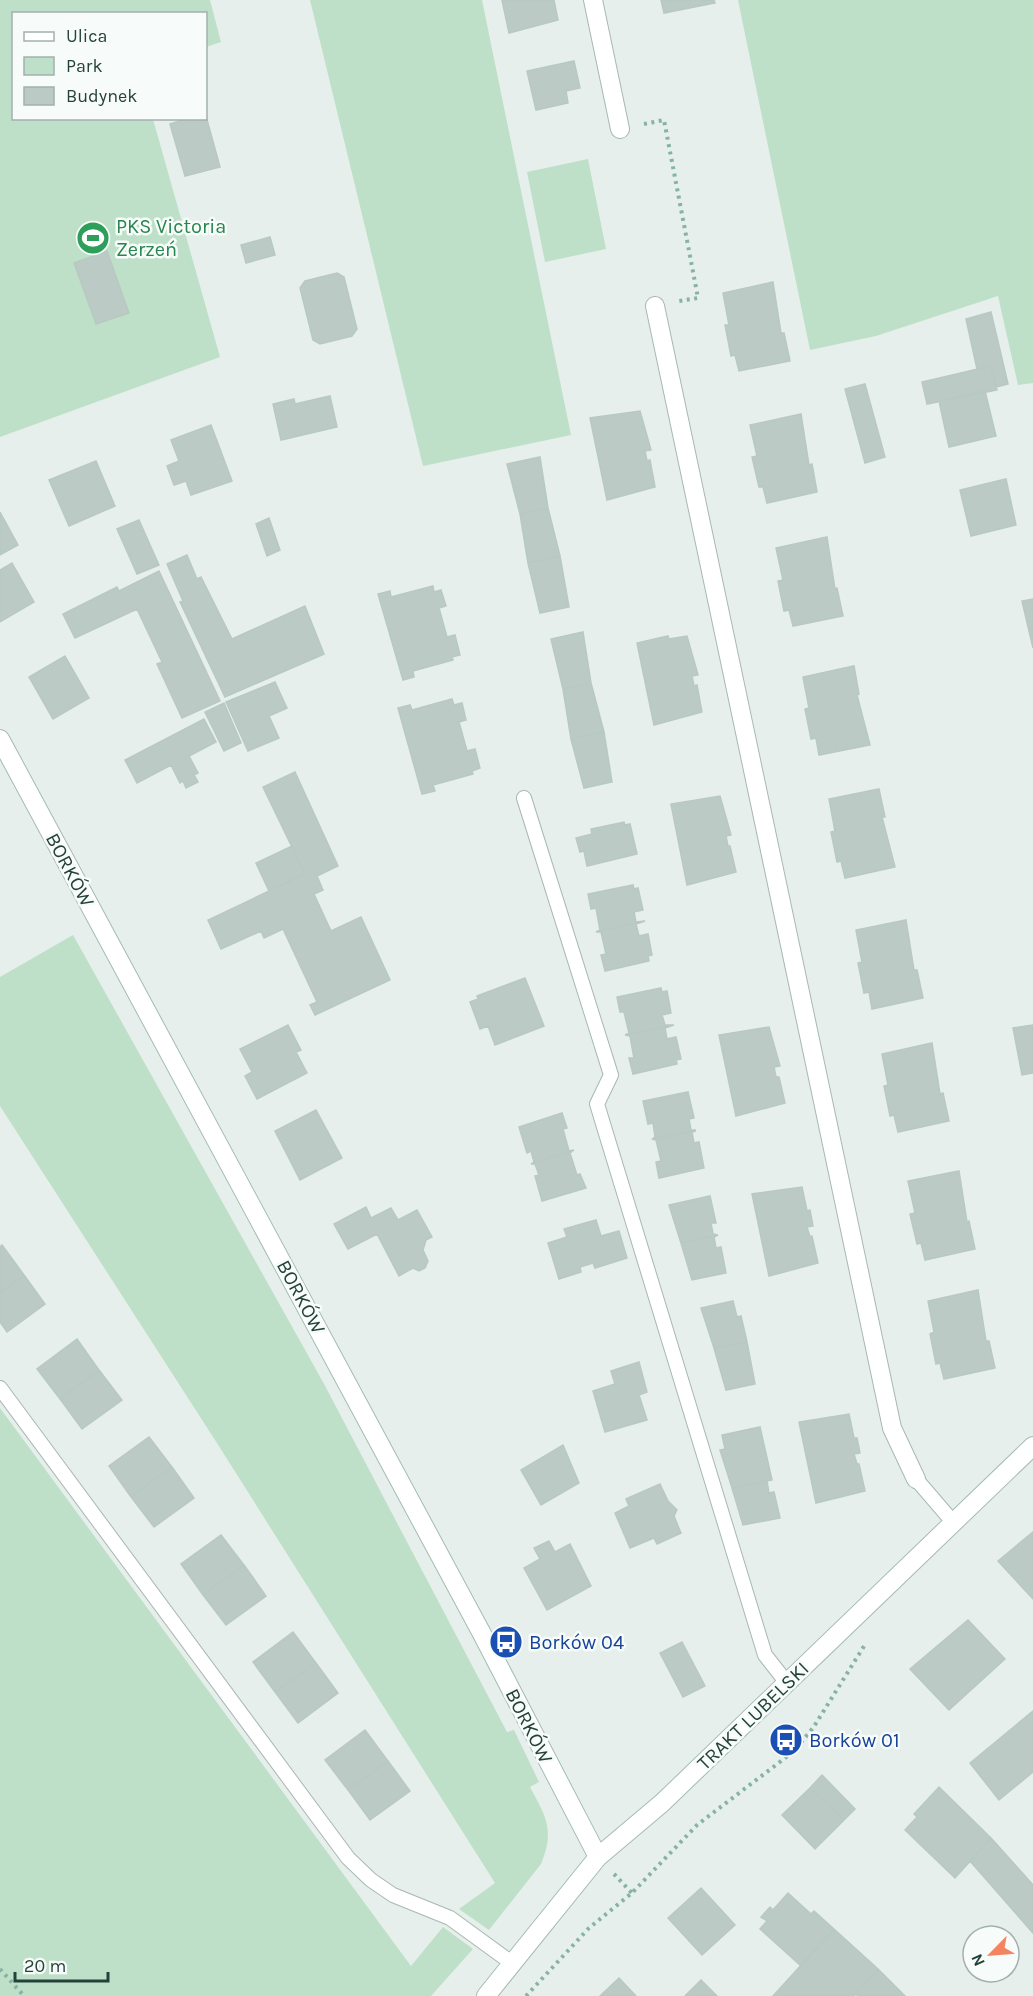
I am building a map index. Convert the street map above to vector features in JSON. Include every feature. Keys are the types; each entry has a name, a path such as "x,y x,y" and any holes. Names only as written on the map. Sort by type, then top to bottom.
{"street":[{"path":"593,0 620,129"},
{"path":"655,306 892,1428 916,1479"},
{"name":"BORKÓW","path":"0,740 481,1632 598,1857"},
{"name":"TRAKT LUBELSKI","path":"486,1996 598,1857 662,1803 1033,1446"}],"lane":[{"path":"524,798 611,1075 597,1104 765,1655 787,1683"},
{"path":"0,1388 348,1858 371,1880 393,1895 450,1918 512,1963"},
{"path":"916,1479 953,1522"}],"path":[{"path":"620,129 664,120 698,298 655,306"},
{"path":"526,1996 589,1928 632,1893 697,1825 793,1752 813,1728 868,1641"},
{"path":"0,1969 24,1996"}],"green space":[{"name":"PKS Victoria Zerzeń","path":"0,0 210,0 221,42 207,47 207,12 12,12 12,120 153,120 220,357 0,437"},
{"path":"310,0 482,0 571,435 423,466"},
{"path":"738,0 1033,0 1033,383 1018,385 998,296 876,336 810,350"},
{"path":"588,159 606,249 545,262 527,172"},
{"path":"73,935 323,1382 507,1732 514,1730 539,1782 530,1787 547,1824 547,1842 541,1864 489,1930 459,1909 495,1883 215,1440 0,1106 0,977"},
{"path":"0,1408 411,1966 443,1927 473,1949 431,1996 0,1996"}],"building":[{"path":"502,0 554,0 558,20 509,33"},
{"path":"661,0 714,0 715,3 664,13"},
{"path":"574,61 580,88 566,91 568,103 536,110 527,71"},
{"path":"183,120 207,120 220,167 185,176 170,124"},
{"path":"270,237 275,255 246,263 241,245"},
{"path":"107,251 129,313 96,324 74,263"},
{"path":"337,273 344,277 357,329 352,336 320,344 313,340 300,288 305,281"},
{"path":"773,282 781,333 784,333 790,361 739,371 735,355 731,356 725,325 729,325 723,293"},
{"path":"991,312 1008,384 996,387 991,366 977,369 966,319"},
{"path":"991,366 997,390 927,404 922,382"},
{"path":"865,384 885,457 865,463 845,389"},
{"path":"985,391 996,436 949,447 939,401"},
{"path":"330,396 337,427 281,440 273,404 294,399 295,404"},
{"path":"640,411 651,450 645,451 647,461 650,460 655,487 607,500 590,418"},
{"path":"801,414 809,465 812,464 817,492 767,503 763,487 759,487 752,457 757,456 750,425"},
{"path":"211,425 232,481 191,495 186,481 174,485 167,466 179,461 171,440"},
{"path":"540,457 548,508 520,514 507,464"},
{"path":"96,461 115,506 69,526 49,480"},
{"path":"1006,479 1016,525 971,536 960,490"},
{"path":"548,508 560,556 528,563 520,514"},
{"path":"0,512 18,545 0,555"},
{"path":"269,518 280,550 267,556 256,524"},
{"path":"139,520 159,565 137,574 117,529"},
{"path":"827,537 835,589 837,588 843,616 793,626 789,610 784,611 778,581 783,580 776,548"},
{"path":"187,555 197,579 201,577 232,639 305,606 324,654 225,697 180,602 183,601 167,564"},
{"path":"560,556 569,607 540,613 528,563"},
{"path":"12,563 34,602 0,622 0,570"},
{"path":"159,571 220,701 182,718 157,664 162,662 137,609 75,638 63,614 117,587 119,591"},
{"path":"433,586 434,592 441,590 446,606 439,608 447,637 455,635 460,655 452,657 453,660 413,671 414,677 403,680 378,594 390,591 391,597"},
{"path":"1033,599 1033,648 1022,601"},
{"path":"583,632 591,683 563,689 551,639"},
{"path":"668,636 669,639 687,636 698,675 692,676 694,686 697,685 702,712 654,725 637,643"},
{"path":"65,656 89,698 53,719 29,677"},
{"path":"854,666 859,694 857,695 870,745 819,755 816,738 811,739 805,709 809,708 803,677"},
{"path":"275,682 287,708 269,716 279,738 248,751 226,702"},
{"path":"591,683 604,732 571,739 563,689"},
{"path":"452,699 454,705 462,703 466,720 459,722 467,751 475,749 480,768 472,771 473,774 433,785 435,791 422,794 398,708 410,705 412,710"},
{"path":"224,703 241,743 224,751 205,712"},
{"path":"204,719 216,742 189,756 198,773 194,775 198,782 186,788 183,781 180,783 171,765 137,783 125,760"},
{"path":"604,732 612,782 584,788 571,739"},
{"path":"295,772 338,866 317,876 323,890 314,894 331,931 361,917 390,980 315,1015 310,1005 317,1002 283,929 264,938 261,931 221,949 208,920 305,874 263,787"},
{"path":"879,789 885,817 882,817 895,867 845,878 841,861 837,862 831,832 835,831 829,799"},
{"path":"720,796 731,835 726,836 736,872 687,885 671,804"},
{"path":"624,822 625,825 630,824 637,854 587,866 584,851 580,852 576,838 592,834 591,829"},
{"path":"292,846 305,874 269,891 256,863"},
{"path":"633,885 634,889 638,888 643,910 634,912 636,922 645,921 596,932 600,930 596,908 591,909 588,894"},
{"path":"906,920 914,970 917,970 923,998 872,1009 869,992 864,993 858,963 862,962 856,930"},
{"path":"645,921 636,924 639,936 648,934 652,955 648,956 649,961 605,971 601,955 606,954 601,932 596,932"},
{"path":"525,978 544,1026 495,1045 488,1026 480,1029 470,1002 478,999 477,996"},
{"path":"661,988 662,992 667,991 671,1013 662,1015 665,1025 674,1025 625,1035 629,1033 624,1012 620,1012 617,997"},
{"path":"288,1025 301,1050 296,1052 307,1073 257,1099 245,1076 252,1072 240,1049"},
{"path":"674,1025 665,1028 667,1039 676,1037 681,1059 676,1060 677,1064 633,1074 629,1058 634,1058 630,1036 625,1035"},
{"path":"1033,1025 1033,1073 1022,1075 1013,1028"},
{"path":"769,1027 780,1066 774,1067 776,1077 779,1077 785,1103 736,1116 719,1035"},
{"path":"932,1043 940,1094 943,1093 949,1121 898,1132 894,1115 890,1116 884,1086 888,1085 882,1054"},
{"path":"688,1092 694,1118 689,1119 691,1130 696,1130 652,1139 655,1137 653,1123 648,1124 643,1101"},
{"path":"316,1110 342,1158 300,1180 275,1131"},
{"path":"562,1113 567,1128 563,1129 569,1151 574,1150 531,1164 534,1162 531,1151 527,1153 519,1127"},
{"path":"696,1131 692,1132 694,1143 699,1142 704,1168 659,1178 656,1162 661,1161 656,1140 652,1139"},
{"path":"574,1150 570,1153 577,1175 580,1174 586,1188 542,1201 535,1176 539,1175 535,1164 531,1164"},
{"path":"959,1171 967,1222 969,1221 975,1249 925,1260 921,1243 917,1244 910,1214 915,1213 908,1181"},
{"path":"802,1187 813,1226 807,1227 810,1237 812,1236 818,1263 769,1276 752,1194"},
{"path":"710,1196 716,1223 711,1223 713,1234 718,1235 681,1243 669,1205"},
{"path":"366,1207 371,1218 391,1208 398,1220 417,1210 432,1237 426,1240 423,1250 428,1261 425,1268 419,1271 413,1268 399,1276 377,1234 348,1249 334,1224"},
{"path":"596,1220 601,1236 619,1231 627,1258 595,1268 593,1263 580,1267 581,1272 559,1279 548,1243 567,1237 564,1229"},
{"path":"718,1235 714,1237 716,1248 721,1247 726,1273 692,1280 681,1243"},
{"path":"2,1245 24,1275 0,1293 0,1247"},
{"path":"24,1275 45,1304 7,1332 0,1322 0,1293"},
{"path":"978,1290 986,1341 989,1341 995,1368 944,1379 940,1363 936,1364 930,1334 934,1332 928,1301"},
{"path":"733,1301 737,1317 741,1316 747,1342 714,1348 701,1308"},
{"path":"77,1339 99,1370 60,1399 37,1369"},
{"path":"747,1342 755,1384 726,1390 714,1348"},
{"path":"639,1362 647,1392 639,1395 647,1420 605,1432 593,1391 615,1384 611,1371"},
{"path":"99,1370 122,1400 82,1429 60,1399"},
{"path":"849,1414 860,1453 854,1454 859,1464 865,1491 816,1503 799,1422"},
{"path":"760,1427 772,1480 732,1488 720,1450 725,1449 722,1435"},
{"path":"149,1437 172,1467 131,1497 109,1466"},
{"path":"563,1445 579,1483 541,1505 521,1470"},
{"path":"172,1467 194,1498 154,1527 131,1497"},
{"path":"767,1481 769,1493 774,1492 780,1518 743,1525 732,1488"},
{"path":"660,1484 668,1501 677,1510 674,1516 681,1533 657,1544 654,1538 630,1548 615,1513 629,1506 626,1499"},
{"path":"1033,1532 1033,1599 998,1561"},
{"path":"221,1535 244,1565 203,1595 181,1564"},
{"path":"549,1541 555,1552 570,1544 591,1586 547,1610 524,1568 540,1559 534,1548"},
{"path":"244,1565 266,1596 226,1625 203,1595"},
{"path":"968,1620 1005,1659 949,1710 910,1669"},
{"path":"293,1632 316,1663 275,1692 253,1662"},
{"path":"682,1642 705,1686 683,1697 660,1653"},
{"path":"316,1663 338,1693 298,1723 275,1692"},
{"path":"1033,1711 1033,1772 999,1800 970,1763"},
{"path":"365,1730 388,1761 348,1790 325,1760"},
{"path":"388,1761 410,1791 370,1820 348,1790"},
{"path":"822,1775 855,1809 844,1820 810,1788"},
{"path":"939,1787 991,1838 955,1878 905,1830 917,1817 914,1814"},
{"path":"810,1788 844,1820 815,1849 782,1815"},
{"path":"991,1838 1033,1885 1033,1933 970,1861"},
{"path":"701,1888 735,1925 702,1955 668,1918"},
{"path":"788,1893 811,1914 814,1911 834,1929 801,1966 760,1929 767,1921 761,1917 770,1907 773,1910"},
{"path":"834,1929 878,1969 854,1996 773,1996"},
{"path":"878,1969 905,1996 858,1996 856,1994"},
{"path":"619,1978 636,1996 600,1996"},
{"path":"701,1980 717,1996 685,1996"}],"place":[{"name":"PKS Victoria Zerzeń","path":"93,238"},
{"name":"Borków 04","path":"506,1642"},
{"name":"Borków 01","path":"786,1740"}]}
